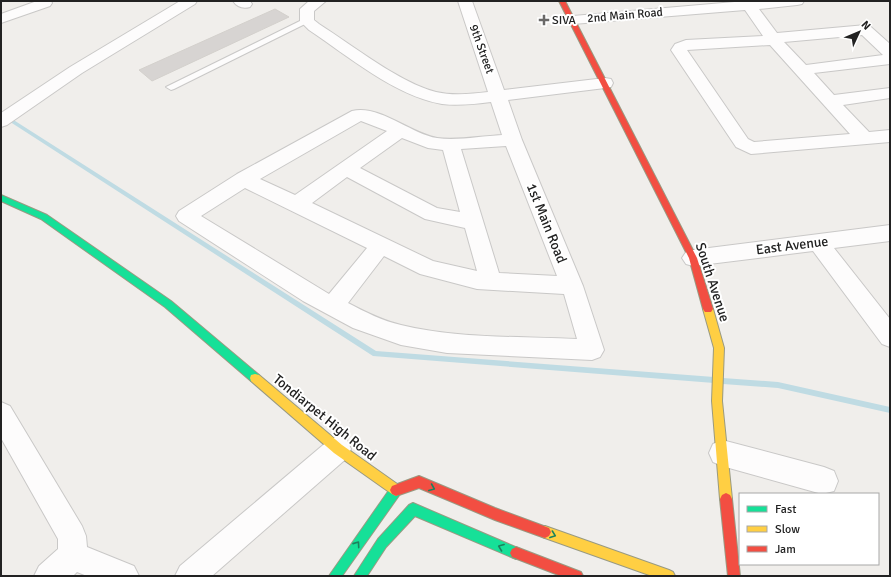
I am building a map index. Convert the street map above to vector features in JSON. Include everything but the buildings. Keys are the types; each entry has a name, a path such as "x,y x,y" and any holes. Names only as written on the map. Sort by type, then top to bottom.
{"street":[{"path":"1,121 76,70 190,1"},
{"path":"319,1 308,9 307,21 383,71 426,94 445,99 467,100 605,83"},
{"name":"9th Street","path":"465,1 499,96"},
{"name":"South Avenue","path":"562,1 693,258 719,348 717,402 734,576"},
{"name":"2nd Main Road","path":"573,20 790,1"},
{"path":"1,19 45,3"},
{"path":"749,5 773,39 865,139"},
{"path":"890,53 866,30 773,39 686,45 681,47 679,50 742,143 751,148 890,136"},
{"path":"801,70 890,59"},
{"path":"830,101 890,94"},
{"name":"1st Main Road","path":"333,306 361,321 401,335 447,343 592,350 572,286 513,140 499,96"},
{"path":"380,246 333,306 311,295 186,216 244,180 358,115 366,116 399,131 434,144 513,140"},
{"path":"297,204 399,131"},
{"path":"450,144 491,281"},
{"path":"346,168 432,214 473,222"},
{"path":"244,180 297,204 380,246 428,268 477,280 572,286"},
{"name":"Tondiarpet High Road","path":"1,198 44,216 168,304 338,449 396,490"},
{"name":"East Avenue","path":"693,258 890,233"},
{"path":"818,242 889,333"},
{"path":"1,414 72,536 73,544 71,555 67,563 49,576"},
{"path":"190,576 338,449"},
{"path":"722,453 824,481"},
{"path":"335,576 396,490 419,482 495,514 669,576"},
{"path":"360,576 382,543 413,509 492,544 575,576"},
{"path":"71,555 124,576"}],"lane":[{"path":"170,87 307,21"}],"waterway":[{"path":"1,114 375,354 714,380"},
{"path":"723,381 778,385 890,410"}],"traffic: fast":[{"path":"1,198 44,217 168,304 255,378"},
{"path":"335,576 396,490"},
{"path":"360,576 382,543 413,509 516,553"}],"traffic: slow":[{"path":"708,309 719,348 717,401 726,499"},
{"path":"255,378 338,449 396,490"},
{"path":"545,532 669,576"}],"traffic: jam":[{"path":"562,1 693,258 708,309"},
{"path":"396,490 419,482 495,514 545,532"},
{"path":"726,499 734,576"},
{"path":"516,553 577,576"}],"place":[{"name":"SIVA","path":"544,20"}]}
